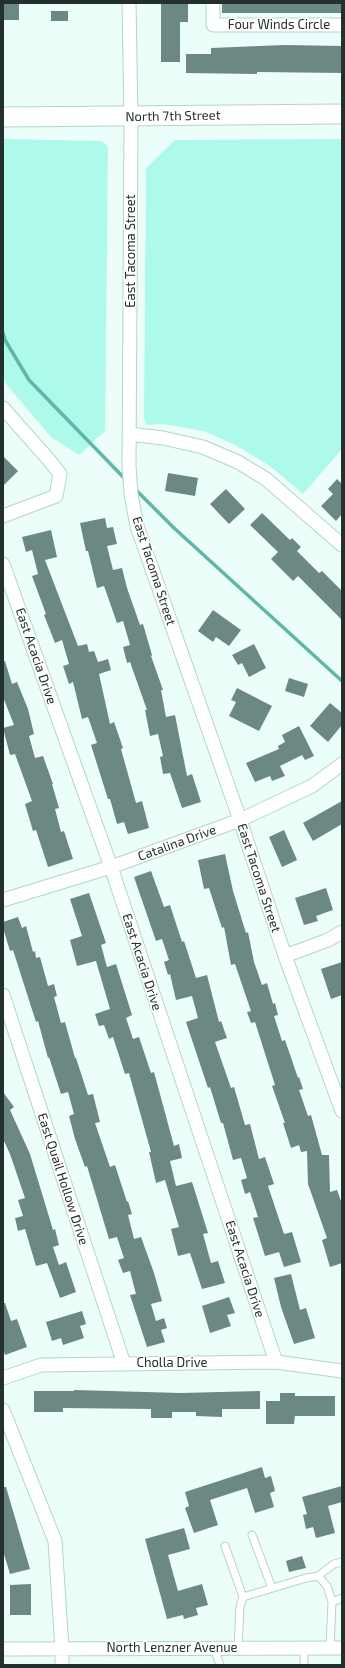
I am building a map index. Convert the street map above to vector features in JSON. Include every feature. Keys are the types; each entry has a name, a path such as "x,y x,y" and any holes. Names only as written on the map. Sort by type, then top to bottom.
{"main road":[{"name":"North 7th Street","path":"3,117 342,114"}],"street":[{"name":"East Tacoma Street","path":"129,3 131,117 130,434 131,494 137,526 240,820 285,956 339,1090 342,1111"},
{"name":"Four Winds Circle","path":"213,3 213,25 342,25"},
{"path":"3,408 60,474 56,496 3,516"},
{"path":"130,434 163,438 203,447 238,462 266,479 342,545"},
{"name":"East Acacia Drive","path":"3,564 111,867 276,1362"},
{"name":"Catalina Drive","path":"3,900 111,867 240,820 312,786 342,764"},
{"path":"285,956 328,940 342,932"},
{"name":"East Quail Hollow Drive","path":"3,995 124,1364"},
{"name":"Cholla Drive","path":"3,1378 41,1365 276,1362 342,1372"},
{"path":"3,1410 55,1541 62,1665"},
{"name":"North Lenzner Avenue","path":"3,1649 336,1648"}],"lane":[{"path":"252,1534 272,1588"},
{"path":"224,1546 243,1597 240,1607 238,1648"},
{"path":"243,1597 318,1576 334,1564 342,1562"},
{"path":"318,1576 327,1586 332,1602 336,1648"},
{"path":"332,1602 342,1598"},
{"path":"214,1648 220,1665"},
{"path":"304,1648 304,1665"}],"green space":[{"path":"3,139 101,141 108,146 105,431 79,455 51,437 7,385 3,378"},
{"path":"342,139 342,449 303,494 270,466 235,445 204,431 163,424 147,425 144,419 146,168 175,140"}],"building":[{"path":"3,3 19,3 19,20 3,20"},
{"path":"161,3 188,3 188,22 180,22 180,62 161,62"},
{"path":"222,3 342,3 342,13 222,13"},
{"path":"51,11 68,11 68,21 51,21"},
{"path":"284,45 342,46 342,73 186,73 186,54 211,54 211,48"},
{"path":"3,456 18,471 3,486"},
{"path":"168,473 198,478 195,496 165,491"},
{"path":"337,479 342,484 342,514 336,521 321,506 333,494 328,489"},
{"path":"226,489 245,509 229,524 210,504"},
{"path":"262,513 290,540 292,538 301,547 297,551 319,573 322,571 342,591 342,620 298,576 293,581 271,559 278,552 250,525"},
{"path":"105,518 107,528 113,527 117,544 107,546 113,570 122,568 127,588 140,625 143,624 152,655 151,656 163,690 161,690 166,717 175,715 187,776 192,774 201,802 182,808 170,773 163,774 160,757 163,756 158,734 150,736 145,710 147,710 130,662 127,663 123,647 130,645 123,621 117,623 104,586 97,588 88,551 86,551 80,523"},
{"path":"51,530 57,557 45,560 78,646 87,644 89,652 94,651 98,662 108,659 111,670 99,674 110,724 114,722 123,748 121,749 136,803 142,801 149,828 128,834 124,822 117,824 91,745 97,743 88,717 82,719 73,682 69,684 63,666 69,664 62,640 55,643 44,615 46,614 32,576 38,574 32,550 26,552 22,537"},
{"path":"213,610 241,630 229,646 216,637 213,642 198,631"},
{"path":"254,644 266,668 249,677 242,663 238,665 232,655"},
{"path":"3,661 5,661 12,684 17,682 28,709 34,734 29,736 35,758 43,756 53,784 59,808 55,809 61,832 64,831 73,859 48,867 36,830 33,831 25,804 32,801 15,754 10,755 3,728 14,725 3,697"},
{"path":"289,678 308,684 304,697 285,691"},
{"path":"237,688 272,706 259,731 229,716 236,702 231,700"},
{"path":"330,703 342,713 342,725 328,742 310,726"},
{"path":"299,726 314,756 305,760 302,755 280,766 285,776 272,781 270,776 255,782 246,763 279,749 278,746 285,742 282,735"},
{"path":"342,801 342,824 313,841 303,823"},
{"path":"284,830 297,860 282,867 269,837"},
{"path":"225,854 233,891 246,933 248,932 254,962 262,985 267,983 273,1004 275,1003 278,1015 274,1016 282,1041 285,1040 298,1078 299,1077 303,1089 299,1090 308,1116 311,1115 322,1155 329,1155 330,1192 337,1190 342,1204 342,1263 330,1267 322,1240 327,1238 308,1184 307,1151 301,1152 299,1145 291,1148 283,1123 285,1123 272,1086 275,1085 255,1022 251,1023 247,1012 251,1011 235,964 231,965 224,927 222,928 209,888 204,889 198,860"},
{"path":"151,871 164,907 170,905 196,978 207,975 219,1022 221,1021 227,1038 215,1042 231,1088 234,1087 245,1125 250,1124 259,1159 265,1157 274,1184 268,1186 284,1234 292,1232 301,1262 284,1267 279,1252 265,1256 253,1218 258,1217 250,1192 245,1194 241,1180 247,1178 241,1158 233,1160 223,1123 221,1123 210,1087 208,1088 186,1022 198,1018 192,996 176,1000 170,974 168,975 164,962 169,960 162,939 156,941 134,877"},
{"path":"326,888 333,910 316,916 318,921 304,925 295,898"},
{"path":"89,893 106,943 101,945 107,967 116,964 132,1015 126,1018 133,1039 139,1037 151,1073 154,1072 174,1146 179,1144 182,1158 170,1161 176,1186 192,1182 208,1233 203,1234 211,1263 218,1261 225,1283 202,1289 190,1253 178,1256 171,1229 179,1227 165,1180 156,1183 149,1152 151,1152 129,1073 125,1074 113,1037 109,1039 104,1025 99,1026 95,1014 110,1009 96,961 77,966 70,940 82,936 70,899"},
{"path":"18,917 22,928 26,926 36,958 40,957 48,986 54,984 57,996 54,997 61,1023 65,1022 75,1058 88,1095 93,1094 100,1122 95,1123 110,1167 115,1165 127,1202 128,1201 132,1214 128,1215 134,1239 141,1237 154,1273 162,1301 151,1304 156,1321 164,1318 167,1328 161,1330 165,1342 147,1347 130,1295 136,1294 130,1271 123,1273 118,1260 124,1258 117,1237 109,1239 87,1166 85,1167 75,1139 69,1116 74,1114 68,1092 61,1094 49,1057 48,1058 38,1021 36,1022 13,950 10,951 3,928 3,922"},
{"path":"342,962 342,995 331,999 321,969"},
{"path":"3,1092 14,1107 10,1110 30,1154 53,1230 55,1229 59,1245 53,1247 59,1265 66,1262 76,1292 60,1298 47,1263 36,1266 25,1229 18,1231 15,1218 23,1216 18,1200 25,1198 10,1154 3,1139"},
{"path":"291,1274 300,1310 306,1308 315,1338 294,1344 281,1307 274,1278"},
{"path":"229,1297 235,1313 227,1315 231,1326 210,1333 202,1306"},
{"path":"3,1303 5,1303 11,1321 17,1319 27,1347 5,1355 3,1348"},
{"path":"82,1311 86,1324 80,1326 84,1338 63,1345 61,1338 52,1341 46,1322"},
{"path":"74,1390 181,1393 260,1391 260,1409 222,1409 222,1417 196,1416 196,1412 172,1412 172,1418 151,1418 151,1409 63,1408 63,1412 34,1412 34,1391"},
{"path":"280,1393 295,1393 295,1396 335,1396 335,1416 295,1416 294,1424 266,1424 266,1401 280,1401"},
{"path":"262,1467 265,1478 271,1476 275,1491 270,1493 274,1507 255,1513 247,1488 210,1500 218,1525 194,1533 185,1508 189,1506 185,1492"},
{"path":"342,1486 342,1502 328,1506 335,1533 316,1538 313,1527 306,1529 303,1515 307,1514 302,1497"},
{"path":"3,1487 6,1487 30,1569 10,1574 3,1551"},
{"path":"184,1528 190,1549 168,1555 178,1591 202,1584 208,1605 196,1608 198,1615 184,1619 183,1615 167,1619 145,1539"},
{"path":"302,1556 306,1568 289,1572 286,1561"},
{"path":"31,1584 31,1615 10,1615 10,1585"}],"waterway":[{"path":"3,333 5,340 29,380 127,481"},
{"path":"134,488 174,528 342,681"}]}
